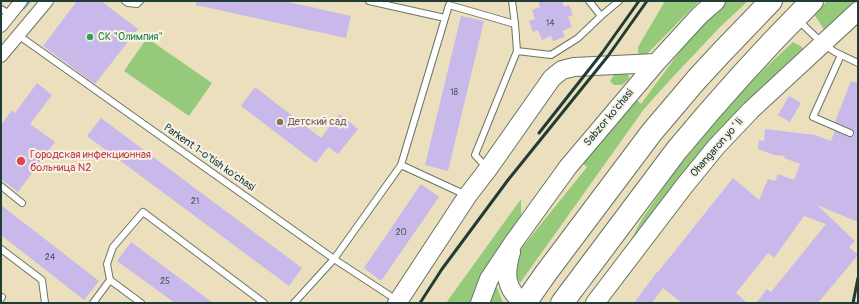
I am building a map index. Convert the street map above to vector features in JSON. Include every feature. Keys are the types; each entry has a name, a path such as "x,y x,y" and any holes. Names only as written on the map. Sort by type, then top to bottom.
{"highway":[{"path":"525,303 652,132 697,79 771,1"},
{"path":"562,303 692,131 742,74 812,1"}],"main road":[{"name":"Sabzor ko'chasi","path":"480,303 489,279 568,167 656,62 695,20 716,1"},
{"name":"Ohangaron yoʻli","path":"595,303 685,185 716,147 751,110 858,11"},
{"path":"393,299 552,78 562,70 574,66 656,62"},
{"path":"513,244 507,270 508,283 516,297 525,303"}],"street":[{"path":"1,26 6,12 22,1"},
{"path":"1,56 47,1"}],"lane":[{"path":"125,1 128,3 137,4 140,1"},
{"path":"369,1 445,18"},
{"path":"488,169 475,155 517,51 512,1"},
{"path":"589,1 601,16"},
{"path":"517,51 551,55 578,38 619,1"},
{"path":"294,303 334,259 402,165 449,5 515,24"},
{"path":"795,18 822,43 835,52 858,63"},
{"name":"Parkent 1-o'tish ko'chasi","path":"18,35 334,259 393,299"},
{"path":"841,55 813,117 850,134"},
{"path":"402,165 468,196"},
{"path":"1,186 22,203"},
{"path":"141,303 110,280 107,264 113,247 143,212 264,303"},
{"path":"1,249 42,280 45,303"},
{"path":"93,303 110,280"}],"green space":[{"path":"665,1 699,1 646,55 641,55 638,53 638,47"},
{"path":"727,1 748,1 721,26 644,109 520,283 516,276 516,255 587,167 580,161 633,96 641,104 695,31"},
{"path":"827,1 858,1 825,31 814,14"},
{"path":"147,38 212,83 189,116 124,71"},
{"path":"793,42 802,47 804,50 623,255 642,219 675,171 733,101"},
{"path":"618,71 626,73 629,76 629,79 622,85 614,85 610,81"},
{"path":"521,199 521,219 474,303 446,303"},
{"path":"495,282 503,303 487,303"}],"building":[{"name":"СК \"Олимпия\"","path":"77,1 101,1 138,29 95,84 43,46"},
{"path":"196,1 284,1 351,16 346,38 196,5"},
{"path":"538,1 562,1 564,7 569,5 573,15 568,17 572,27 562,31 565,37 553,41 551,36 542,40 538,30 533,32 529,21 535,19 532,10 540,7"},
{"path":"461,16 484,21 448,171 425,165"},
{"path":"851,81 858,83 858,222 817,205 855,241 849,247 858,255 818,303 756,303 767,289 771,292 826,224 804,216 774,258 768,253 736,293 747,303 682,303 663,288 652,303 634,303 657,272 733,178 759,200 768,179 775,181 778,174 794,180 800,164 784,158 785,156 774,155 758,149 759,140 764,141 765,129 815,135 831,141 835,131 849,137 853,136 853,130 835,122"},
{"name":"Городская инфекционная больница N2","path":"37,83 52,95 30,124 55,142 18,192 1,179 1,125 12,110 15,113"},
{"name":"Детский сад","path":"255,87 321,138 339,114 358,129 338,154 328,147 316,163 241,106"},
{"path":"789,96 801,103 790,122 778,115"},
{"path":"101,118 302,268 289,286 87,136"},
{"path":"421,184 439,197 381,281 364,268"},
{"path":"1,205 99,281 84,300 1,235"},
{"path":"131,242 213,303 175,303 117,261"}],"waterway":[{"path":"23,8 29,1"}],"railway":[{"path":"539,133 602,53 639,1"},
{"path":"420,303 442,269 508,180 608,56 647,1"},
{"path":"853,303 858,278"}],"place":[{"name":"СК \"Олимпия\"","path":"90,37"},
{"name":"Детский сад","path":"280,122"},
{"name":"Городская инфекционная больница N2","path":"21,161"}]}
